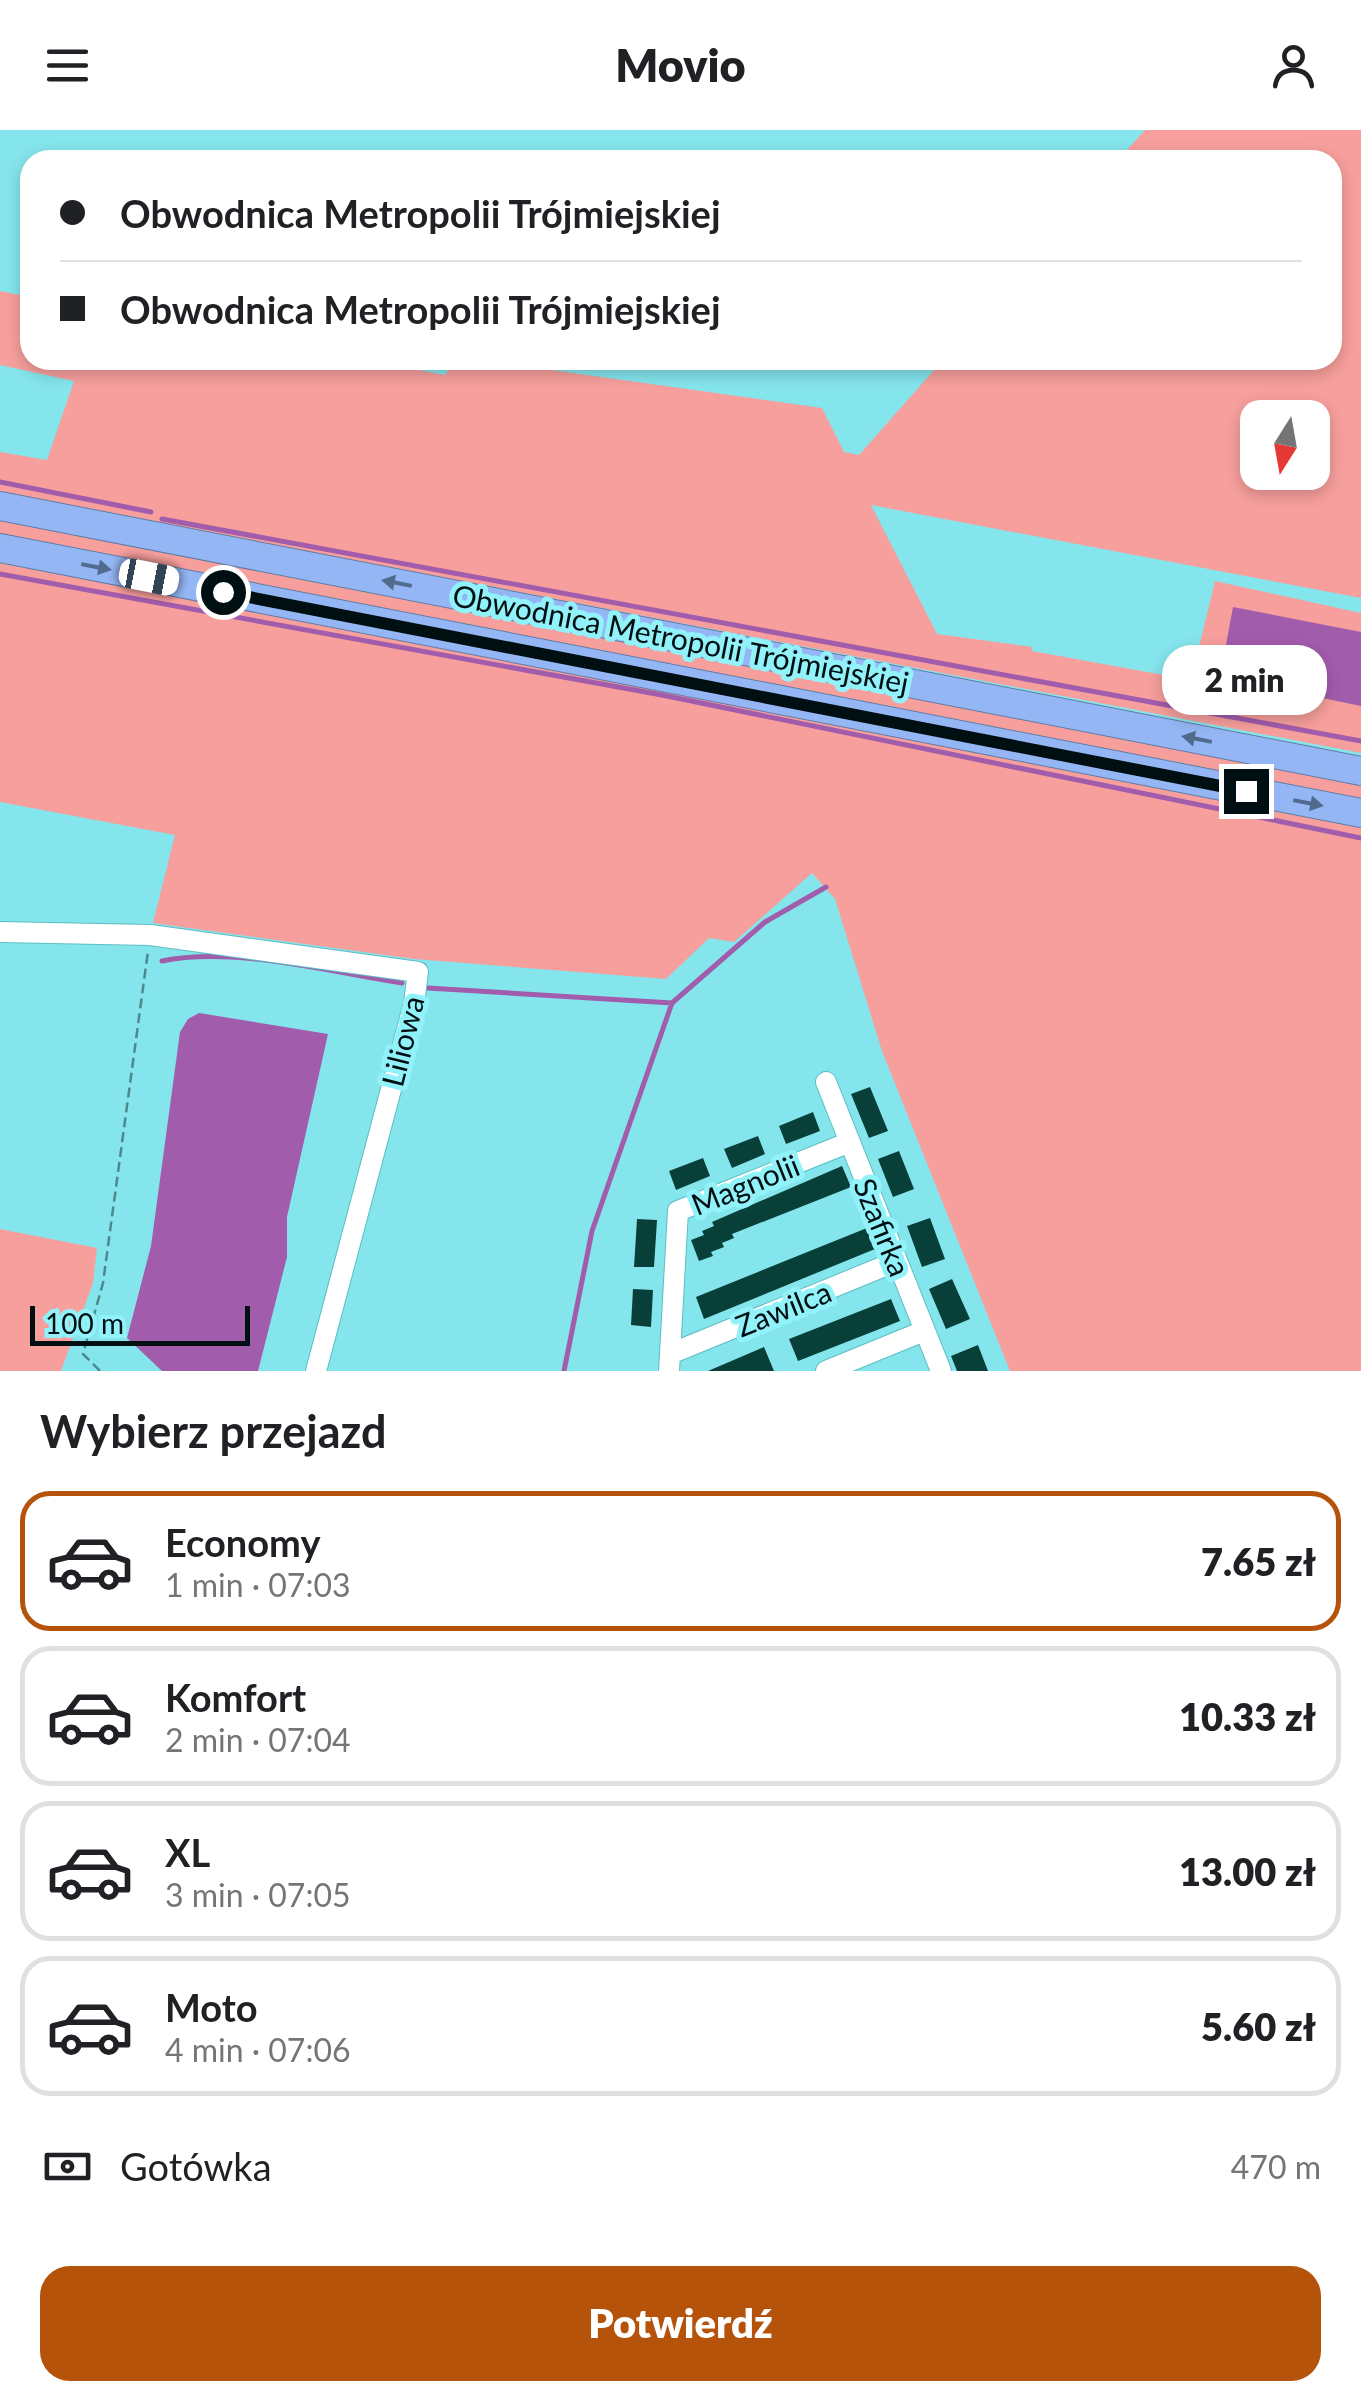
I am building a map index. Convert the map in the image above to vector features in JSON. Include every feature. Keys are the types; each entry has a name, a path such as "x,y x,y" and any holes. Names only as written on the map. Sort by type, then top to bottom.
{"highway":[{"name":"Obwodnica Metropolii Trójmiejskiej","path":"0,506 1361,771"},
{"name":"Obwodnica Metropolii Trójmiejskiej","path":"0,548 1361,813"}],"street":[{"name":"Liliowa","path":"0,932 150,935 418,972 414,1002 316,1371"},
{"name":"Szafirka","path":"826,1082 941,1371"},
{"name":"Magnolii","path":"669,1363 678,1211 850,1142"},
{"name":"Zawilca","path":"669,1363 896,1261"},
{"path":"826,1371 924,1331"}],"path":[{"path":"100,1371 83,1354 103,1283 150,935"}],"shaded area":[{"path":"1145,130 1361,130 1361,598 871,505 937,634 1032,647 1032,651 1191,680 1215,581 1361,613 1361,753 0,493 0,452 47,460 74,381 23,370 419,370 445,375 449,370 551,370 822,408 844,452 859,455 934,370 1342,370 1342,150 1127,150"},
{"path":"0,291 20,295 20,369 0,365"},
{"path":"0,515 1361,776 1361,801 0,540"},
{"path":"0,563 1361,824 1361,1371 1010,1371 882,1051 835,899 812,873 734,942 709,938 666,979 414,959 153,923 175,835 0,802"},
{"path":"1233,607 1361,632 1361,706 1220,677"},
{"path":"199,1013 328,1034 287,1217 287,1257 258,1371 162,1371 127,1338 151,1246 180,1032 188,1019"},
{"path":"0,1229 97,1248 93,1283 61,1371 0,1371"}],"building":[{"path":"870,1087 888,1131 869,1138 851,1094"},
{"path":"813,1112 820,1131 786,1144 779,1126"},
{"path":"758,1136 765,1154 732,1168 724,1149"},
{"path":"899,1151 914,1189 893,1197 878,1159"},
{"path":"703,1158 710,1176 676,1190 669,1171"},
{"path":"842,1166 851,1187 732,1234 734,1238 722,1243 724,1247 711,1252 713,1256 699,1261 691,1240 704,1235 702,1231 714,1226 712,1222"},
{"path":"930,1218 945,1259 922,1267 907,1226"},
{"path":"637,1219 657,1220 654,1267 634,1267"},
{"path":"867,1228 875,1249 704,1319 696,1297"},
{"path":"952,1279 970,1319 946,1329 929,1289"},
{"path":"633,1289 653,1290 651,1327 631,1325"},
{"path":"891,1299 900,1321 798,1361 789,1339"},
{"path":"978,1345 988,1371 957,1371 951,1356"},
{"path":"764,1347 774,1371 708,1371"}],"waterway":[{"path":"0,482 151,512"},
{"path":"162,519 1361,741"},
{"path":"0,574 662,695 1361,838"},
{"path":"428,988 672,1003 765,922 826,887"},
{"path":"162,961 190,957 250,958 402,983"},
{"path":"564,1371 592,1231 672,1003"}],"route":[{"path":"223,592 1246,791"}]}
